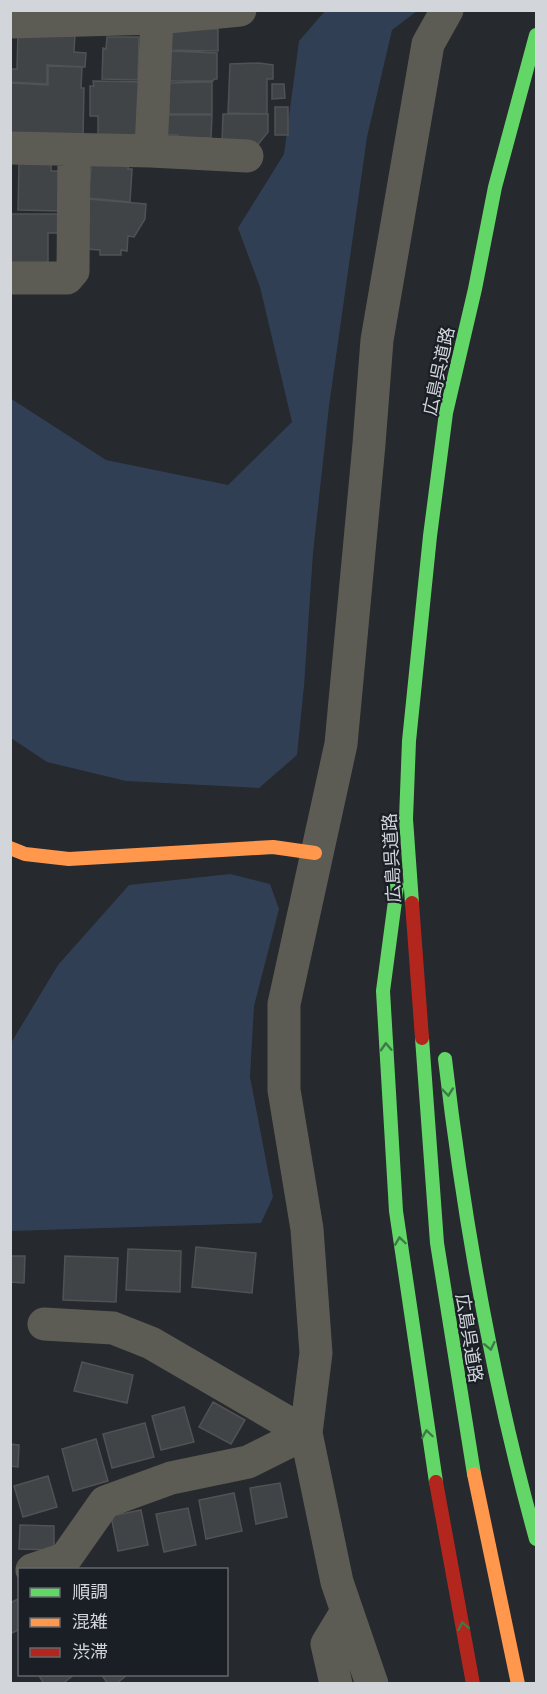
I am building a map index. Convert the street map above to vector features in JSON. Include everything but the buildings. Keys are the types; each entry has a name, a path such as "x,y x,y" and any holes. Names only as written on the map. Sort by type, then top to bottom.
{"main road":[{"name":"広島呉道路","path":"518,1683 468,1446 437,1243 406,819 409,741 430,536 446,413 495,187 537,35"},
{"path":"409,741 424,873"},
{"path":"406,819 383,991 396,1211 429,1443 473,1683"},
{"path":"10,848 26,854 69,859 273,847 315,853"},
{"path":"444,1051 452,1123 477,1290 518,1478 537,1539"}],"street":[{"path":"10,22 157,18 240,10"},
{"path":"372,1683 337,1582 306,1433 316,1353 307,1229 284,1090 284,1004 315,853 341,744 377,340 428,44 447,10"},
{"path":"151,152 157,18"},
{"path":"10,148 247,156"},
{"path":"10,278 67,278 74,271 74,150"},
{"path":"45,1324 113,1328 151,1343 306,1433"},
{"path":"35,1568 65,1559 105,1502 171,1478 248,1462 306,1433"},
{"path":"336,1683 327,1644 347,1611"}],"shaded area":[{"path":"325,11 417,11 392,30 367,137 329,406 313,553 297,755 259,788 126,781 47,762 11,738 10,398 106,460 228,485 292,422 260,287 238,228 284,154 299,41"},
{"path":"230,874 270,884 279,909 254,1006 250,1077 273,1197 261,1223 11,1231 11,1043 58,965 129,885"}],"traffic: fast":[{"path":"412,903 406,819 409,741 430,536 446,413 475,289 495,187 536,35"},
{"path":"397,886 383,991 396,1211 436,1482"},
{"path":"422,1038 437,1243 474,1474"},
{"path":"445,1059 461,1181 481,1301 506,1420 536,1539"}],"traffic: slow":[{"path":"10,848 25,854 69,859 273,847 315,853"},
{"path":"474,1474 518,1684"}],"traffic: jam":[{"path":"412,903 422,1038"},
{"path":"436,1482 473,1684"}]}
